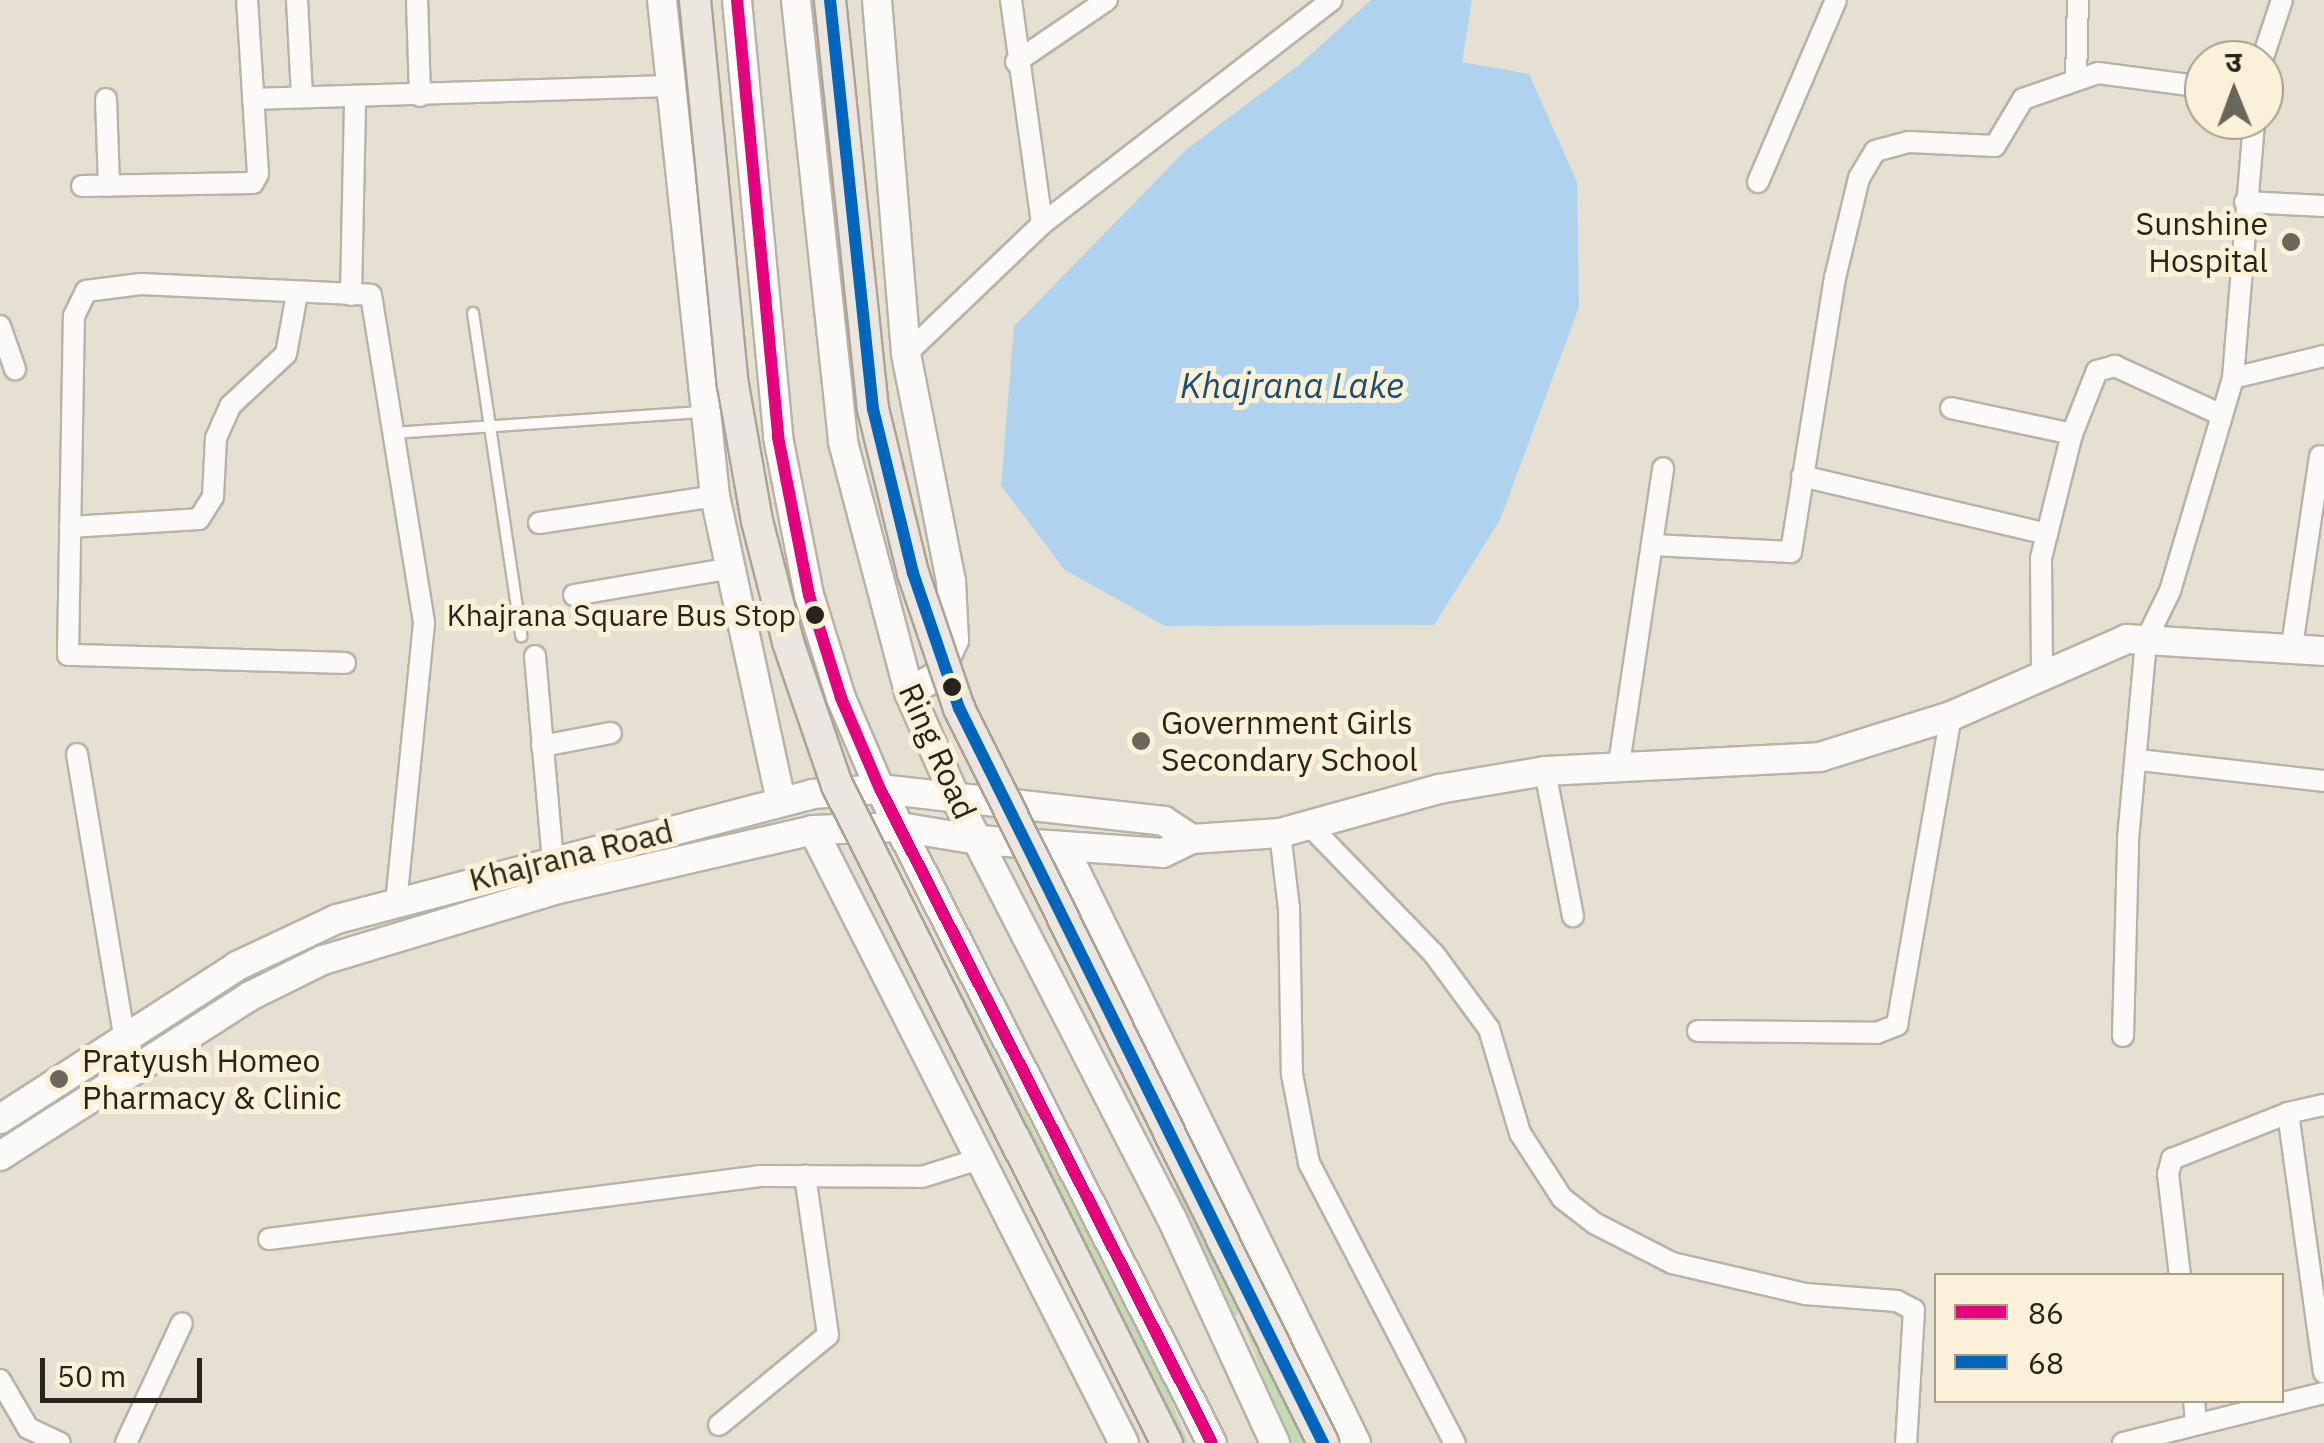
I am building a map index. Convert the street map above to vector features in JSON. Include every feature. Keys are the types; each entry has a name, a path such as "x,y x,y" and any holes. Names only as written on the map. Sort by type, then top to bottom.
{"main road":[{"path":"662,0 714,496 726,569 781,801"},
{"path":"696,0 733,385 757,521 788,642 837,785 1167,1443"},
{"name":"Ring Road","path":"737,0 778,438 809,595 841,698 880,789 1212,1443"},
{"name":"Ring Road","path":"796,0 843,442 909,692 955,797 1172,1219 1274,1443"},
{"name":"Ring Road","path":"830,0 873,409 924,607 959,708 1323,1443"},
{"path":"877,0 906,354 951,581 954,640 937,676 909,692"},
{"name":"Khajrana Road","path":"0,1156 250,996 323,960 558,889 813,830 900,827 978,840 1163,853 1192,839 1280,833 1440,789 1545,771 1619,764 1820,757 1951,716 2127,639 2292,646 2324,651"},
{"name":"Khajrana Road","path":"0,1119 276,946 455,885 781,801 880,789 1164,821 1192,839"},
{"path":"813,830 1124,1443"},
{"path":"1063,846 1356,1443"},
{"path":"455,885 464,916"}],"street":[{"path":"82,186 253,184 247,0"},
{"path":"297,0 302,98"},
{"path":"417,0 420,96"},
{"path":"1010,0 1042,224"},
{"path":"1016,62 1107,0"},
{"path":"906,354 1042,224 1332,0"},
{"path":"1758,182 1836,0"},
{"path":"2076,80 2078,0"},
{"path":"2269,40 2282,0"},
{"path":"1653,545 1789,554 1835,278 1866,162 1888,145 1996,146 2018,103 2076,80 2116,72 2184,84"},
{"path":"253,99 668,86"},
{"path":"351,295 355,96"},
{"path":"106,99 110,186"},
{"path":"2123,1036 2128,838 2140,760 2146,640 2170,591 2233,378 2252,140"},
{"path":"2245,202 2324,206"},
{"path":"346,662 68,655 78,299 95,287 141,284 370,295 424,622 396,902"},
{"path":"70,526 199,519 212,497 216,438 230,406 286,354 297,294"},
{"path":"0,326 14,369"},
{"path":"2233,378 2324,356"},
{"path":"2042,673 2040,558 2072,434 2097,371 2108,366 2220,414"},
{"path":"1951,408 2072,434"},
{"path":"2292,646 2320,456"},
{"path":"1619,764 1663,468"},
{"path":"1802,476 2046,534"},
{"path":"539,523 714,496"},
{"path":"574,594 726,569"},
{"path":"535,656 550,860 558,889"},
{"path":"1698,1031 1876,1034 1896,1025 1951,716"},
{"path":"542,746 611,733"},
{"path":"77,754 130,1071"},
{"path":"2140,760 2324,781"},
{"path":"1545,771 1573,916"},
{"path":"1311,827 1434,954 1489,1029 1520,1133 1562,1198 1594,1223 1672,1263 1804,1294 1898,1301 1917,1313 1906,1443"},
{"path":"1280,833 1289,908 1292,1074 1308,1163 1455,1443"},
{"path":"2180,1273 2172,1159 2288,1113 2324,1105"},
{"path":"2288,1113 2317,1252 2324,1373"},
{"path":"269,1239 654,1188 805,1176 922,1177 982,1158"},
{"path":"719,1425 828,1335 805,1176"},
{"path":"126,1443 182,1323"},
{"path":"0,1380 24,1435 60,1443"},
{"path":"2284,1402 2324,1392"},
{"path":"2194,1403 2196,1424"},
{"path":"2123,1443 2155,1439 2196,1424 2280,1403"}],"lane":[{"path":"473,313 521,636"},
{"path":"394,433 704,412"}],"green space":[{"path":"925,972 958,985 1162,1377 1188,1443 1148,1443"},
{"path":"1209,1173 1269,1300 1228,1320 1167,1192"},
{"path":"1274,1315 1326,1443 1287,1443 1245,1327"}],"water":[{"name":"Khajrana Lake","path":"1371,0 1472,0 1462,62 1529,74 1577,182 1579,307 1500,520 1434,625 1165,626 1065,570 1001,486 1014,326 1187,149 1299,65"}],"transit line":[{"name":"86","path":"737,0 778,437 809,595 841,698 880,789 1212,1443"},
{"name":"68","path":"830,0 873,409 913,573 959,708 1323,1443"}],"place":[{"name":"Sunshine Hospital","path":"2291,242"},
{"name":"Khajrana Square Bus Stop","path":"815,615"},
{"name":"Government Girls Secondary School","path":"1141,741"},
{"name":"Pratyush Homeo Pharmacy & Clinic","path":"59,1079"}]}
